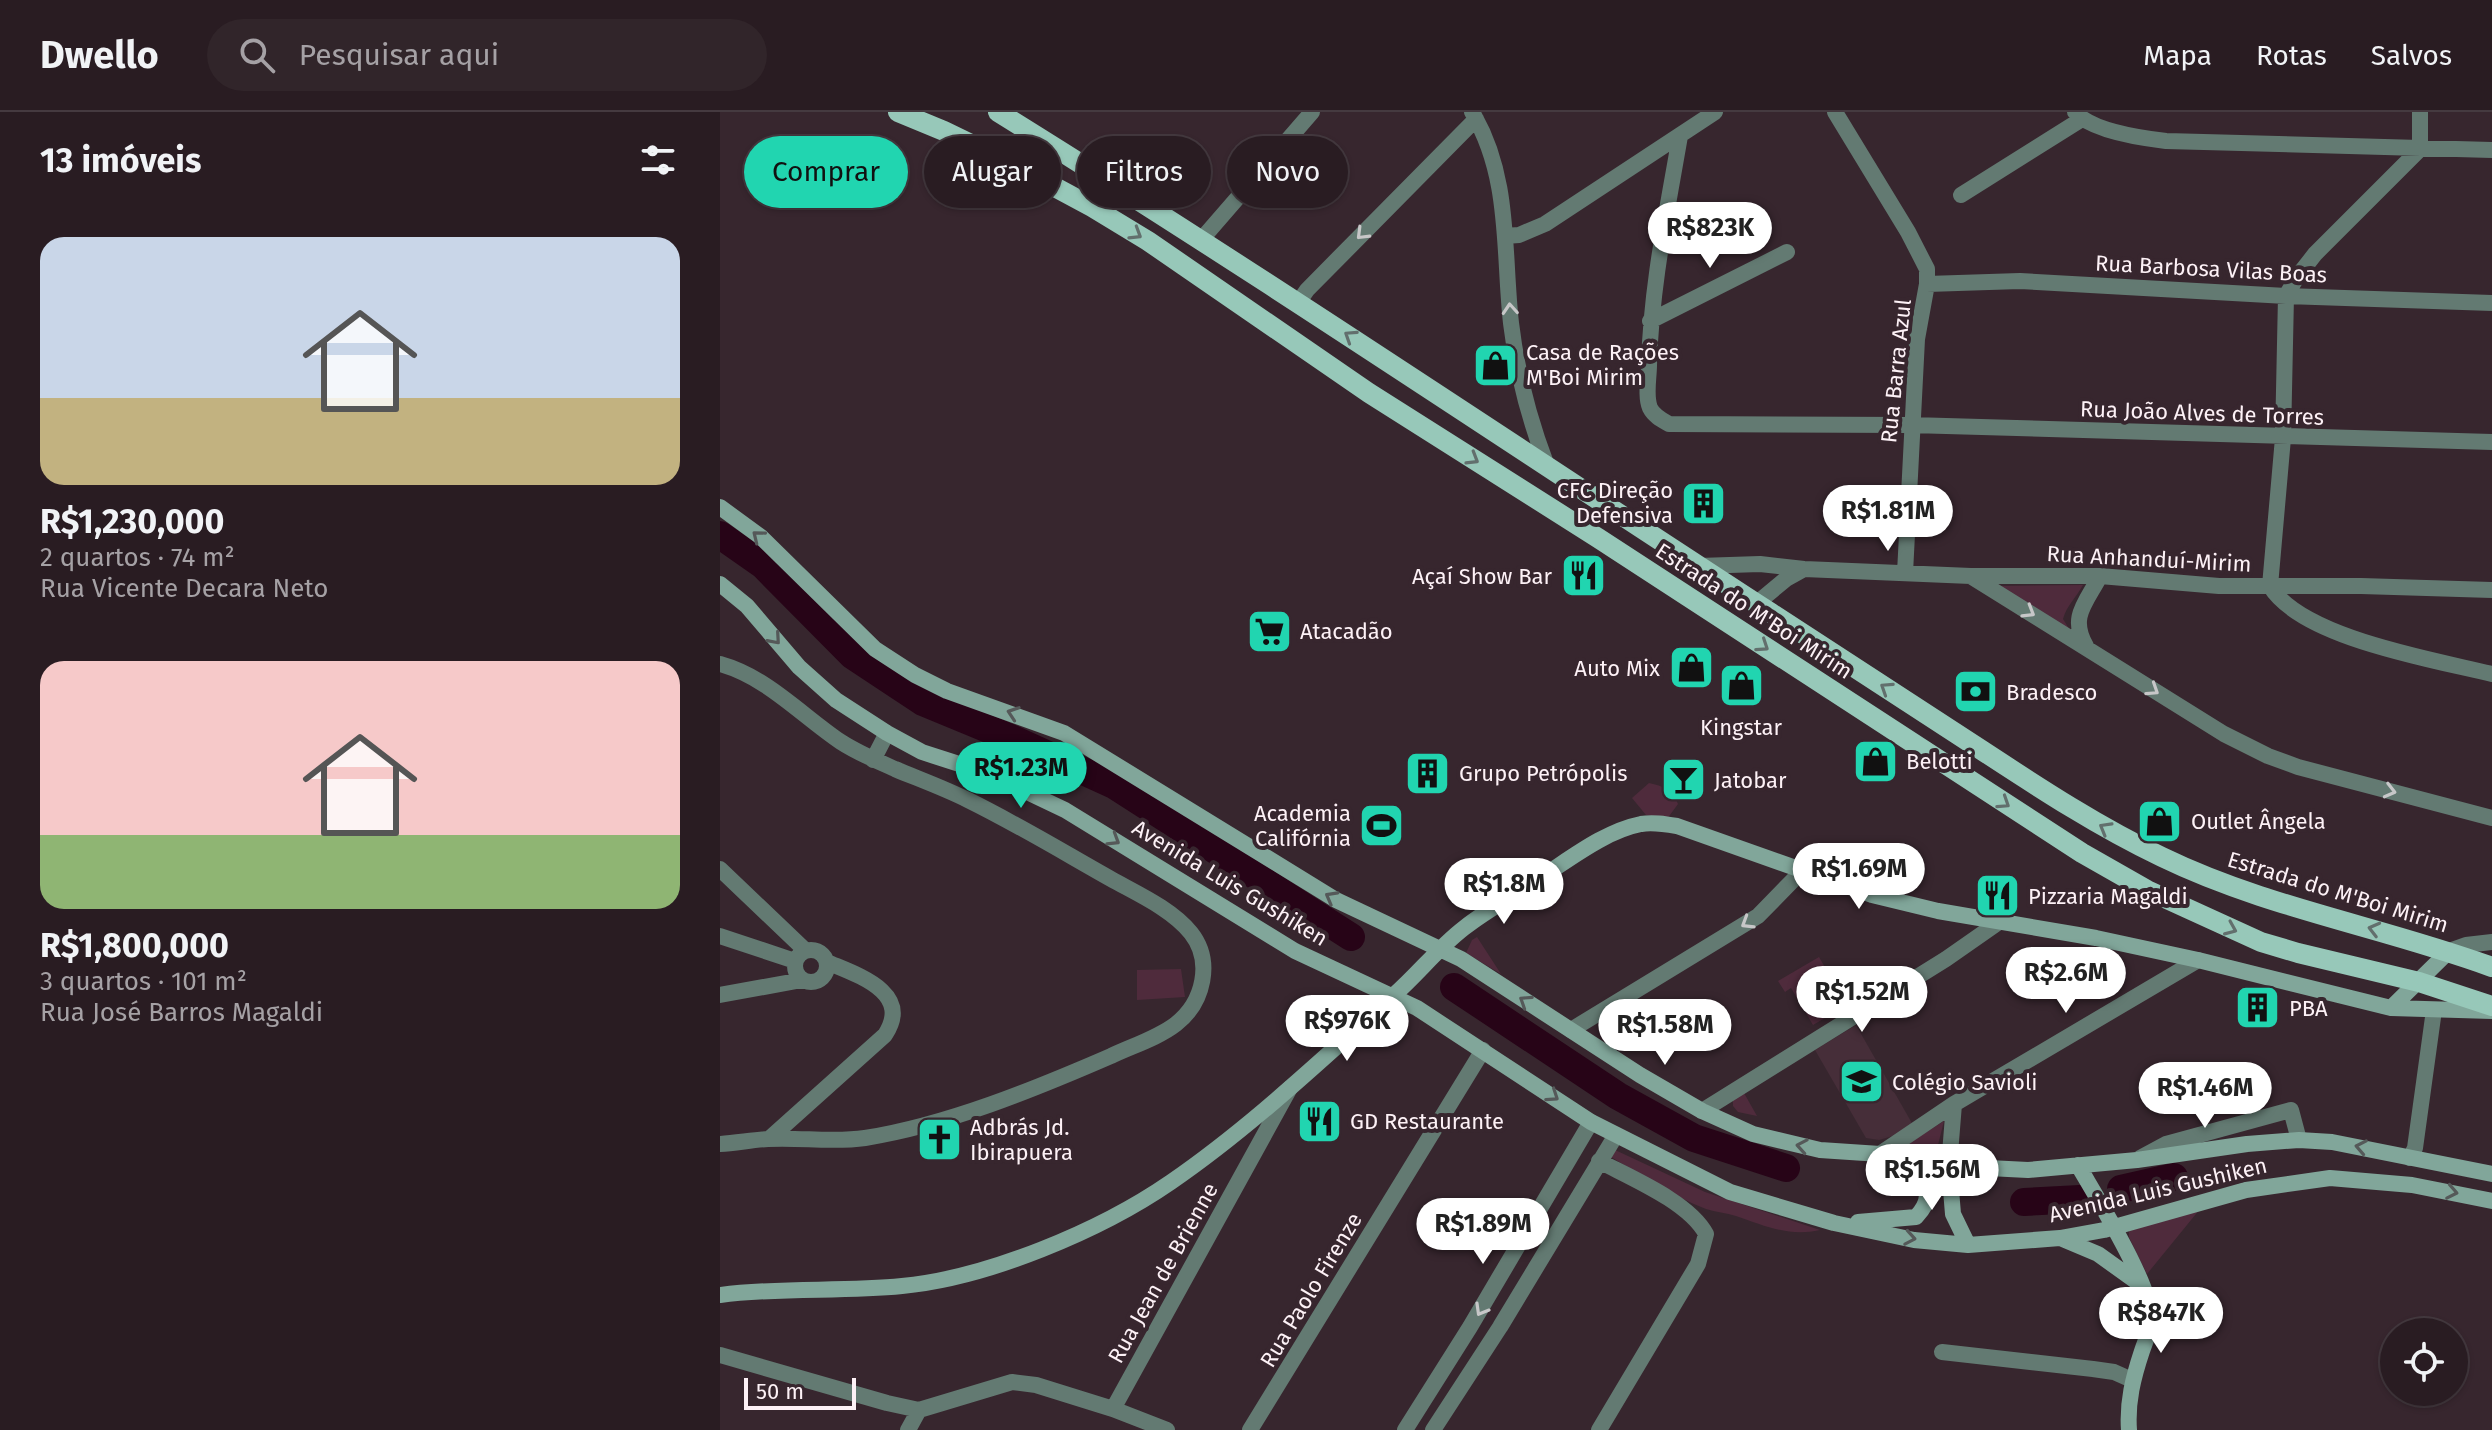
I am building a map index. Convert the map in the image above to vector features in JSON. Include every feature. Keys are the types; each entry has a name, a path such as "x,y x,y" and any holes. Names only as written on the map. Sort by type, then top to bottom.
{"main road":[{"name":"Estrada do M'Boi Mirim","path":"898,112 1012,164 1114,221 1369,393 2082,853 2147,890 2261,942 2419,982 2492,1008"},
{"name":"Estrada do M'Boi Mirim","path":"998,112 1201,240 2067,806 2165,859 2238,889 2449,951 2492,967"},
{"name":"Avenida Luis Gushiken","path":"720,507 761,537 875,649 915,675 947,691 1064,733 1336,900 1441,949 1702,1111 1753,1134 1820,1150 1880,1154 1949,1166 2028,1170 2299,1140 2332,1142 2492,1174"},
{"name":"Avenida Luis Gushiken","path":"720,584 747,606 799,667 836,700 887,733 922,752 987,773 1065,810 1295,951 1394,995 1591,1122 1730,1192 1834,1223 1914,1240 1968,1245 2060,1238 2113,1228 2246,1190 2330,1178 2412,1185 2492,1201"},
{"path":"1698,603 1738,614 1756,604"},
{"path":"720,1295 903,1286 984,1269 1080,1232 1129,1207 1171,1182 1291,1087 1464,927 1562,864 1610,837 1641,824 1677,826 1872,895 1938,911 2096,938 2391,1008 2492,1008"},
{"path":"2391,1008 2449,951"},
{"path":"1834,1223 1906,1219 1918,1215 1926,1204 1925,1187 1914,1170 1880,1154"},
{"path":"2078,1165 2143,1288 2151,1322 2132,1380 2129,1430"},
{"path":"1949,1166 1953,1214 1968,1245"},
{"path":"2060,1238 2114,1263 2143,1288"}],"street":[{"path":"1201,240 1312,112"},
{"path":"1505,236 1519,235 1545,224 1715,112"},
{"path":"1835,112 1908,232 1927,277"},
{"path":"2420,112 2420,149 2315,254 2286,296 2283,438 2270,586 2289,608 2348,637 2492,674"},
{"path":"1298,303 1318,278 1474,116 1499,180 1511,324 1527,416 1547,466"},
{"path":"1961,195 2078,116 2124,134 2166,141 2492,150"},
{"path":"1650,321 1655,275 1680,136"},
{"path":"1650,321 1787,252"},
{"name":"Rua Barbosa Vilas Boas","path":"1927,277 2286,296 2492,303"},
{"name":"Rua Barra Azul","path":"1905,573 1917,339 1927,277"},
{"name":"Rua João Alves de Torres","path":"1650,321 1648,396 1651,409 1669,424 1911,425 2492,442"},
{"name":"Rua Anhanduí-Mirim","path":"1699,566 1760,564 1804,569 1971,576 2100,576 2219,586 2492,590"},
{"path":"1756,604 1786,579 1804,569"},
{"path":"1971,576 2224,734 2268,756 2331,777 2492,818"},
{"path":"2087,647 2077,627 2078,618 2100,576"},
{"path":"720,664 760,681 842,742 873,760 965,798 1176,918 1191,933 1205,967 1193,1007 1177,1024 1064,1077 1016,1095 940,1120 866,1138 825,1142 769,1139 720,1144"},
{"path":"873,760 887,733"},
{"path":"720,869 772,919 800,955"},
{"path":"1571,1030 1758,916 1803,870"},
{"path":"1702,1111 1946,959 1999,922"},
{"path":"720,936 769,952 800,955 814,950 822,954 826,969 818,981 810,983 802,980 720,995"},
{"path":"2449,951 2492,942"},
{"path":"800,955 795,968 802,980"},
{"path":"1880,1154 1954,1104 2198,960"},
{"path":"769,1139 885,1035 892,1025 890,1000 871,982 826,969"},
{"path":"2410,1158 2415,1148 2434,1010"},
{"name":"Rua Paolo Firenze","path":"1250,1430 1483,1050"},
{"name":"Rua Jean de Brienne","path":"1113,1409 1291,1087"},
{"path":"1949,1166 1954,1104"},
{"path":"2137,1160 2166,1144 2291,1110 2299,1140"},
{"path":"1249,1121 1254,1131 1252,1158"},
{"path":"1405,1430 1591,1122"},
{"path":"1433,1430 1500,1327 1616,1135"},
{"path":"1599,1161 1673,1201 1693,1217 1706,1234 1698,1264 1599,1430"},
{"path":"1942,1352 2114,1372 2132,1380"},
{"path":"720,1355 919,1410 1012,1382 1036,1385 1167,1430"},
{"path":"908,1430 919,1410"}],"shaded area":[{"path":"2083,585 2063,619 2073,635 1997,586"},
{"path":"1649,783 1667,789 1676,799 1678,804 1667,819 1646,815 1632,798"},
{"path":"1477,937 1501,974 1466,953 1472,940"},
{"path":"1819,957 1847,1005 1813,1025 1791,988 1785,992 1778,981"},
{"path":"1181,969 1185,997 1137,1000 1137,970"},
{"name":"Colégio Savioli","path":"1856,1025 1913,1125 1900,1134 1879,1140 1866,1138 1815,1050"},
{"path":"1744,1093 1757,1116 1738,1112 1733,1106 1733,1099"},
{"path":"1944,1121 1937,1149 1906,1145"},
{"path":"1613,1149 1705,1192 1820,1230 1798,1232 1767,1227 1693,1204 1608,1155"},
{"path":"2200,1209 2147,1274 2129,1231"}],"waterway":[{"path":"720,535 763,565 852,655 923,702 1114,785 1351,937"},
{"path":"1454,987 1618,1096 1694,1138 1786,1168"},
{"path":"2121,1189 2174,1177"},
{"path":"2024,1202 2080,1199"}],"place":[{"name":"Casa de Rações M'Boi Mirim","path":"1495,365"},
{"name":"CFC Direção Defensiva","path":"1704,503"},
{"name":"Açaí Show Bar","path":"1583,576"},
{"name":"Atacadão","path":"1269,631"},
{"name":"Auto Mix","path":"1691,668"},
{"name":"Kingstar","path":"1741,686"},
{"name":"Bradesco","path":"1975,692"},
{"name":"Belotti","path":"1875,761"},
{"name":"Grupo Petrópolis","path":"1428,773"},
{"name":"Jatobar","path":"1683,780"},
{"name":"Outlet Ângela","path":"2160,821"},
{"name":"Academia Califórnia","path":"1382,826"},
{"name":"Pizzaria Magaldi","path":"1997,896"},
{"name":"PBA","path":"2258,1008"},
{"name":"Colégio Savioli","path":"1861,1082"},
{"name":"GD Restaurante","path":"1319,1121"},
{"name":"Adbrás Jd. Ibirapuera","path":"939,1140"}]}
